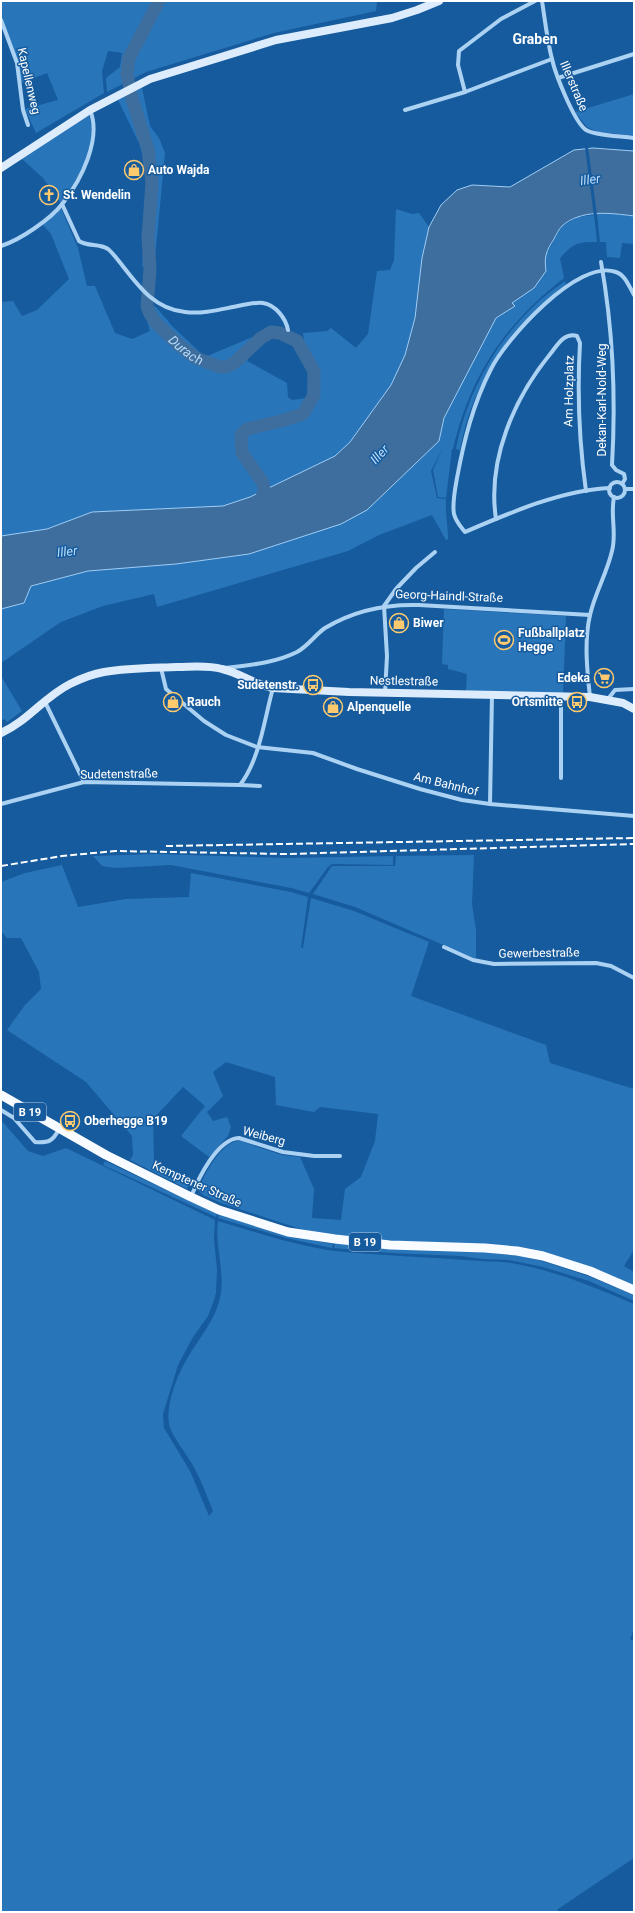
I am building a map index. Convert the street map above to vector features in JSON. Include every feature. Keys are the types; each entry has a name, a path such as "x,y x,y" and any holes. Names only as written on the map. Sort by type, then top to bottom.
{"main road":[{"name":"Kemptener Straße","path":"1,1095 106,1155 191,1197 219,1210 288,1232 335,1240 390,1245 485,1248 517,1251 542,1256 590,1271 634,1290"}],"street":[{"path":"1,168 90,110 138,85 178,70 276,40 392,18 440,1"},
{"path":"465,92 458,65 459,51 502,18 535,1"},
{"name":"Illerstraße","path":"542,1 552,59 558,78 569,106 584,129 595,134 634,138"},
{"name":"Kapellenweg","path":"1,20 16,63 23,110 28,125"},
{"path":"558,78 588,67 634,54"},
{"path":"405,110 465,92 552,59"},
{"path":"1,246 25,235 62,204 84,167 92,143 93,123 90,110"},
{"path":"62,204 79,241 83,244 100,245 106,248 151,299 173,310 185,312 203,312 250,303 263,303 269,305 281,316 287,324 288,330"},
{"name":"Dekan-Karl-Nold-Weg","path":"601,262 614,361 612,465 616,470 624,474 622,484"},
{"path":"625,489 622,484 615,482 610,488 553,499 496,519 465,532 458,524 454,513 455,490 469,423 491,368 510,340 534,314 581,277 603,269 616,272 624,278 634,294"},
{"name":"Am Holzplatz","path":"496,519 493,499 497,468 507,429 530,380 560,342 567,336 572,335 577,336 580,343 578,409 580,447 586,492"},
{"path":"590,697 586,662 590,616 612,552 615,538 612,507 614,497 610,488"},
{"path":"625,489 634,489"},
{"path":"614,497 622,496 625,489"},
{"path":"385,693 387,656 384,606 396,589 416,568 435,552"},
{"name":"Georg-Haindl-Straße","path":"1,733 20,722 56,692 91,675 104,672 205,666 223,669 280,660 299,651 324,629 336,623 384,606 398,604 419,605 590,616"},
{"name":"Am Bahnhof","path":"161,668 166,689 204,721 226,735 257,747 314,753 420,790 462,800 490,804 634,816"},
{"name":"Nestlestraße","path":"223,669 261,686 273,688 385,693 492,694 561,698 590,697 608,699 623,703 634,709"},
{"path":"240,785 246,777 257,747 273,688"},
{"path":"608,699 615,690 634,689"},
{"path":"490,804 492,694"},
{"path":"561,698 561,778"},
{"path":"45,702 84,782"},
{"name":"Sudetenstraße","path":"1,804 84,782 260,786"},
{"name":"Gewerbestraße","path":"444,947 473,960 494,964 596,963 611,966 634,978"},
{"path":"1,1110 14,1118 35,1142 48,1143 54,1140 59,1129"},
{"name":"Weiberg","path":"191,1197 198,1179 215,1154 223,1144 233,1138 239,1138 283,1152 340,1156"}],"shaded area":[{"path":"1,1 377,1 376,11 274,33 146,72 107,92 106,78 120,67 122,53 108,51 102,71 104,93 36,133 25,109 58,100 47,73 21,83 1,17"},
{"path":"142,88 150,126 159,138 165,153 154,268 142,266 148,174 139,143 118,100"},
{"path":"634,94 634,136 598,132 587,127 575,112"},
{"path":"89,115 91,138 89,150 80,172 61,203 43,178 22,159"},
{"path":"61,208 78,248 87,286 95,286 115,333 132,339 150,331 141,298 156,307 172,326 205,357 264,332 247,361 287,383 288,397 292,400 307,398 308,374 303,333 327,331 331,328 356,348 368,334 377,271 390,270 394,260 396,209 412,214 419,213 429,227 422,258 415,318 405,355 391,385 350,442 335,456 250,497 223,506 92,512 47,529 1,536 1,302 13,301 22,316 37,310 69,279 51,234 42,224"},
{"path":"608,213 634,216 634,244 622,243 620,258 607,257 606,242 600,242 597,214"},
{"path":"594,215 597,242 576,244 560,258 564,278 524,314 507,333 480,375 469,398 452,449 446,498 438,497 433,470 443,448 431,471 437,498 446,499 448,539 446,540 432,515 379,535 348,551 157,607 154,594 103,606 61,622 1,663 1,609 24,603 31,586 88,571 176,564 249,554 340,524 439,441 444,418 496,318 515,306 512,303 533,288 546,271 544,258 562,226 578,217"},
{"path":"565,281 566,284 528,319 497,357 474,400 466,424 460,450 456,449 466,411 474,392 482,374 504,340 542,298"},
{"name":"Fußballplatz Hegge","path":"444,609 566,616 563,695 466,691 467,674 448,669 448,665 442,664"},
{"path":"1,676 22,711 7,722 5,719 1,721"},
{"path":"156,854 288,858 393,856 393,865 332,864 328,867 309,893 291,888 171,865 115,868 102,866 93,856"},
{"path":"474,855 472,904 476,930 476,959 355,907 313,894 332,866 395,866 396,856"},
{"path":"62,865 78,907 126,899 189,897 191,873 291,892 308,897 301,948 303,948 311,898 354,911 429,942 411,996 546,1045 550,1063 634,1089 634,1250 624,1266 634,1272 634,1287 543,1253 390,1242 310,1232 221,1203 203,1195 198,1190 214,1160 227,1146 233,1142 240,1141 282,1155 300,1157 314,1189 312,1218 341,1220 345,1189 361,1177 375,1141 378,1114 320,1107 314,1112 276,1105 275,1077 226,1062 213,1072 223,1096 207,1112 213,1121 227,1117 231,1127 228,1136 209,1157 181,1136 205,1106 183,1087 153,1119 154,1161 189,1185 187,1189 130,1160 133,1155 132,1136 86,1082 7,1030 25,1005 41,989 39,972 21,938 7,938 1,931 1,882 25,873"},
{"path":"1,1120 28,1151 43,1156 66,1148 215,1220 214,1239 217,1270 216,1293 208,1316 193,1337 178,1365 163,1414 164,1428 190,1471 209,1516 213,1511 198,1474 170,1429 168,1417 170,1402 177,1379 187,1358 215,1313 221,1294 222,1284 217,1232 218,1221 320,1249 503,1262 527,1266 574,1280 634,1304 634,1629 630,1639 634,1641 634,1858 558,1909 557,1912 1,1912"},
{"path":"105,1161 217,1214 216,1217 103,1165"},
{"path":"219,1214 287,1235 333,1244 332,1248 286,1238 218,1218"},
{"path":"335,1243 485,1251 516,1255 542,1261 588,1276 634,1295 634,1301 589,1281 543,1267 509,1260 334,1248"}],"water":[{"name":"Iller","path":"593,148 634,151 634,216 606,213 587,215 578,217 562,226 547,251 545,262 546,271 534,288 512,303 515,306 496,318 444,418 439,441 367,510 341,524 249,554 176,564 88,571 31,586 24,603 1,609 1,536 47,529 92,512 223,506 250,497 335,456 350,442 391,385 405,355 415,318 422,258 429,227 441,205 457,190 472,185 510,187 574,150"}],"pier":[{"path":"588,146 597,216 594,217 585,147"}],"waterway":[{"name":"Durach","path":"159,1 129,58 127,74 132,99 148,149 152,183 148,237 150,270 147,306 150,314 156,323 180,346 196,358 220,367 226,367 234,363 261,338 271,332 280,333 297,341 314,371 314,395 303,414 247,429 241,435 242,453 263,483 264,491 259,506"}],"railway":[{"path":"166,846 634,838"},
{"path":"1,866 62,856 115,851 287,854 634,844"}],"place":[{"name":"Auto Wajda","path":"134,170"},
{"name":"St. Wendelin","path":"49,195"},
{"name":"Biwer","path":"399,623"},
{"name":"Fußballplatz Hegge","path":"504,640"},
{"name":"Edeka","path":"604,678"},
{"name":"Sudetenstr.","path":"313,685"},
{"name":"Rauch","path":"173,702"},
{"name":"Ortsmitte","path":"577,702"},
{"name":"Alpenquelle","path":"333,707"},
{"name":"Oberhegge B19","path":"70,1121"}],"district":[{"name":"Graben","path":"535,39"}]}
